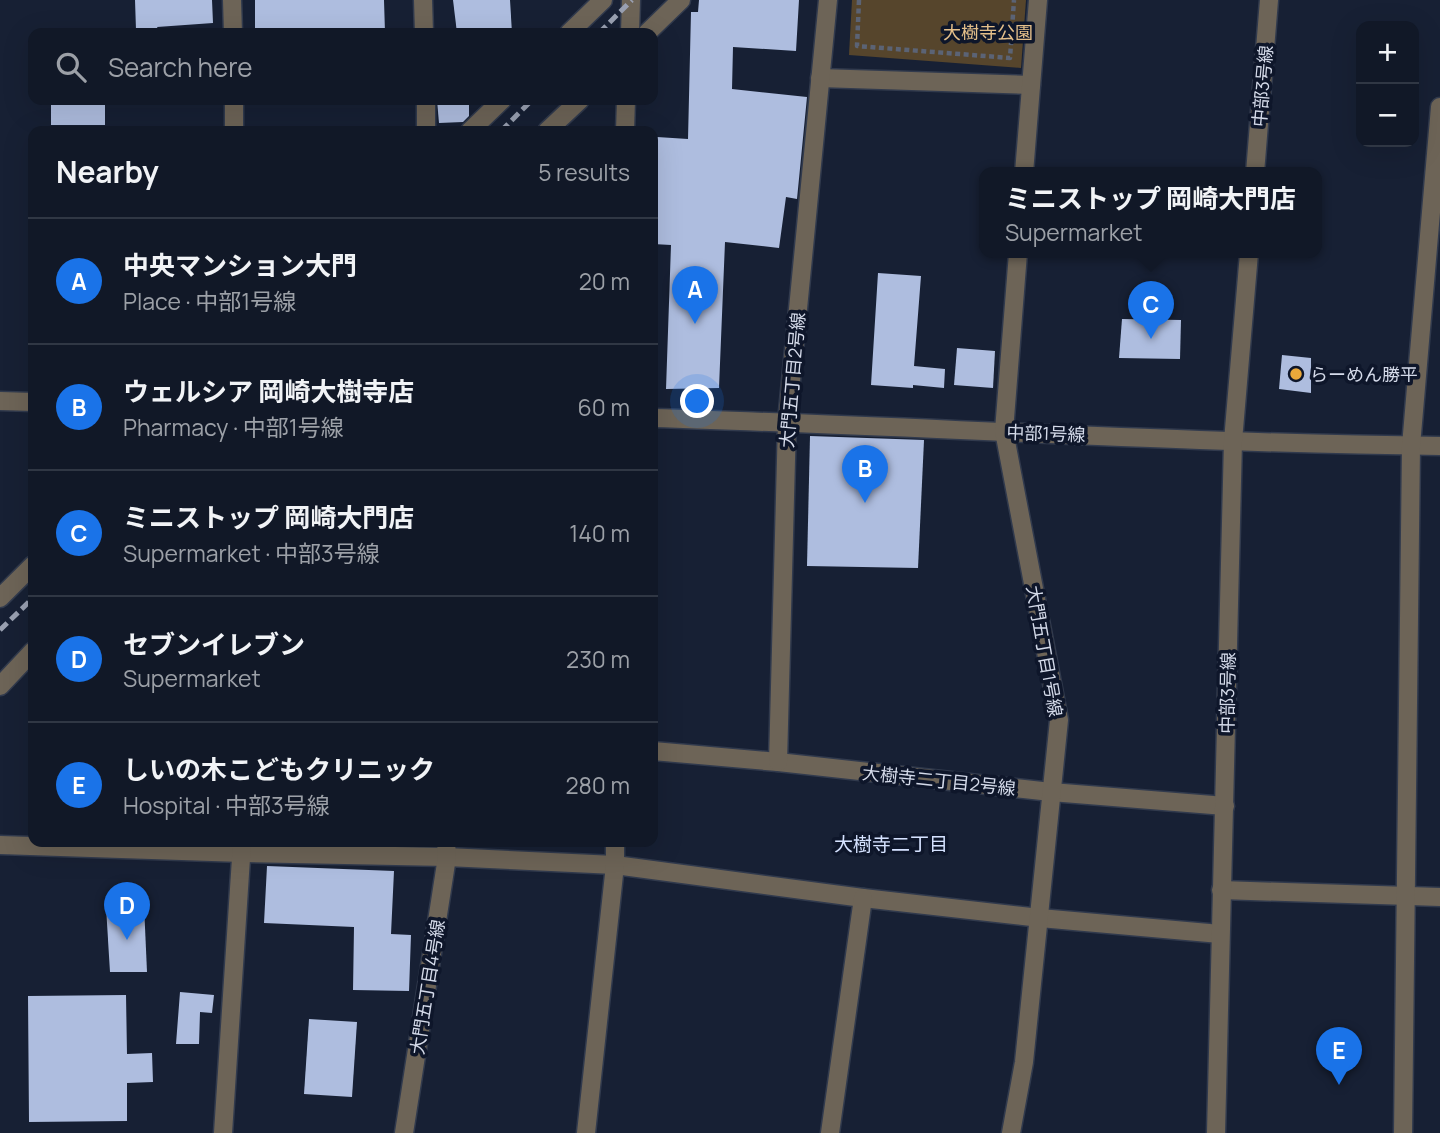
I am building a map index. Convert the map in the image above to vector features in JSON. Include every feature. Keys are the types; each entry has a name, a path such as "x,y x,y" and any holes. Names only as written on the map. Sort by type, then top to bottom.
{"street":[{"path":"232,0 233,28"},
{"path":"423,0 424,28"},
{"path":"574,28 603,0"},
{"path":"630,28 631,0"},
{"path":"653,28 681,0"},
{"name":"大門五丁目2号線","path":"778,762 786,422 828,0"},
{"path":"1024,167 1038,0"},
{"name":"中部3号線","path":"1255,167 1269,0"},
{"path":"820,78 1031,85"},
{"path":"234,105 234,126"},
{"path":"426,105 426,126"},
{"path":"475,126 497,105"},
{"path":"552,126 575,105"},
{"path":"625,126 626,105"},
{"path":"1403,1133 1411,446 1440,107"},
{"name":"大門五丁目1号線","path":"1012,1133 1024,1062 1059,720 1004,431 1018,258"},
{"name":"中部3号線","path":"1216,1133 1234,441 1249,258"},
{"path":"0,401 28,402"},
{"name":"中部1号線","path":"658,418 1234,441 1440,446"},
{"path":"0,598 28,570"},
{"path":"0,686 28,656"},
{"name":"大樹寺二丁目2号線","path":"658,751 1051,792 1225,806"},
{"path":"0,845 28,845"},
{"path":"161,847 446,849 615,865 1040,918 1220,934"},
{"path":"586,1133 615,847"},
{"path":"223,1133 242,848"},
{"name":"大門五丁目4号線","path":"404,1133 446,849"},
{"path":"1221,890 1440,897"},
{"path":"830,1133 863,898"}],"path":[{"path":"859,0 857,46 1010,58 1014,0"}],"green space":[{"name":"大樹寺公園","path":"852,0 1026,0 1021,68 849,55"}],"building":[{"path":"135,0 212,0 213,23 136,28"},
{"path":"255,0 384,0 385,28 255,28"},
{"path":"453,0 510,0 512,28 456,28"},
{"path":"699,0 799,0 796,51 733,47 732,89 807,97 797,199 786,197 779,248 725,242 719,388 666,389 671,245 658,244 658,137 688,139 691,12 698,12"},
{"path":"51,105 105,105 105,125 51,125"},
{"path":"437,105 469,105 469,116 463,122 439,123"},
{"path":"878,273 921,276 914,366 945,369 944,388 871,385"},
{"path":"1122,319 1181,320 1180,359 1119,358"},
{"path":"957,348 995,351 993,388 954,385"},
{"name":"らーめん勝平","path":"1282,355 1311,358 1311,393 1279,389"},
{"path":"810,436 924,440 918,568 807,566"},
{"path":"267,866 394,871 391,934 411,935 409,991 353,990 354,927 264,923"},
{"path":"144,905 147,972 110,972 106,907"},
{"path":"180,992 214,995 212,1013 200,1012 199,1044 176,1044"},
{"path":"126,995 127,1054 152,1053 153,1082 127,1083 127,1121 29,1122 28,996"},
{"path":"309,1019 357,1022 352,1097 304,1094"}],"railway":[{"path":"604,28 632,0"},
{"path":"506,126 527,105"},
{"path":"0,630 28,603"}],"place":[{"name":"中央マンション大門","path":"695,324"},
{"name":"ミニストップ 岡崎大門店","path":"1151,339"},
{"name":"らーめん勝平","path":"1296,374"},
{"name":"ウェルシア 岡崎大樹寺店","path":"865,503"},
{"name":"セブンイレブン","path":"127,940"},
{"name":"しいの木こどもクリニック","path":"1339,1085"}],"district":[{"name":"大樹寺二丁目","path":"891,844"}]}
